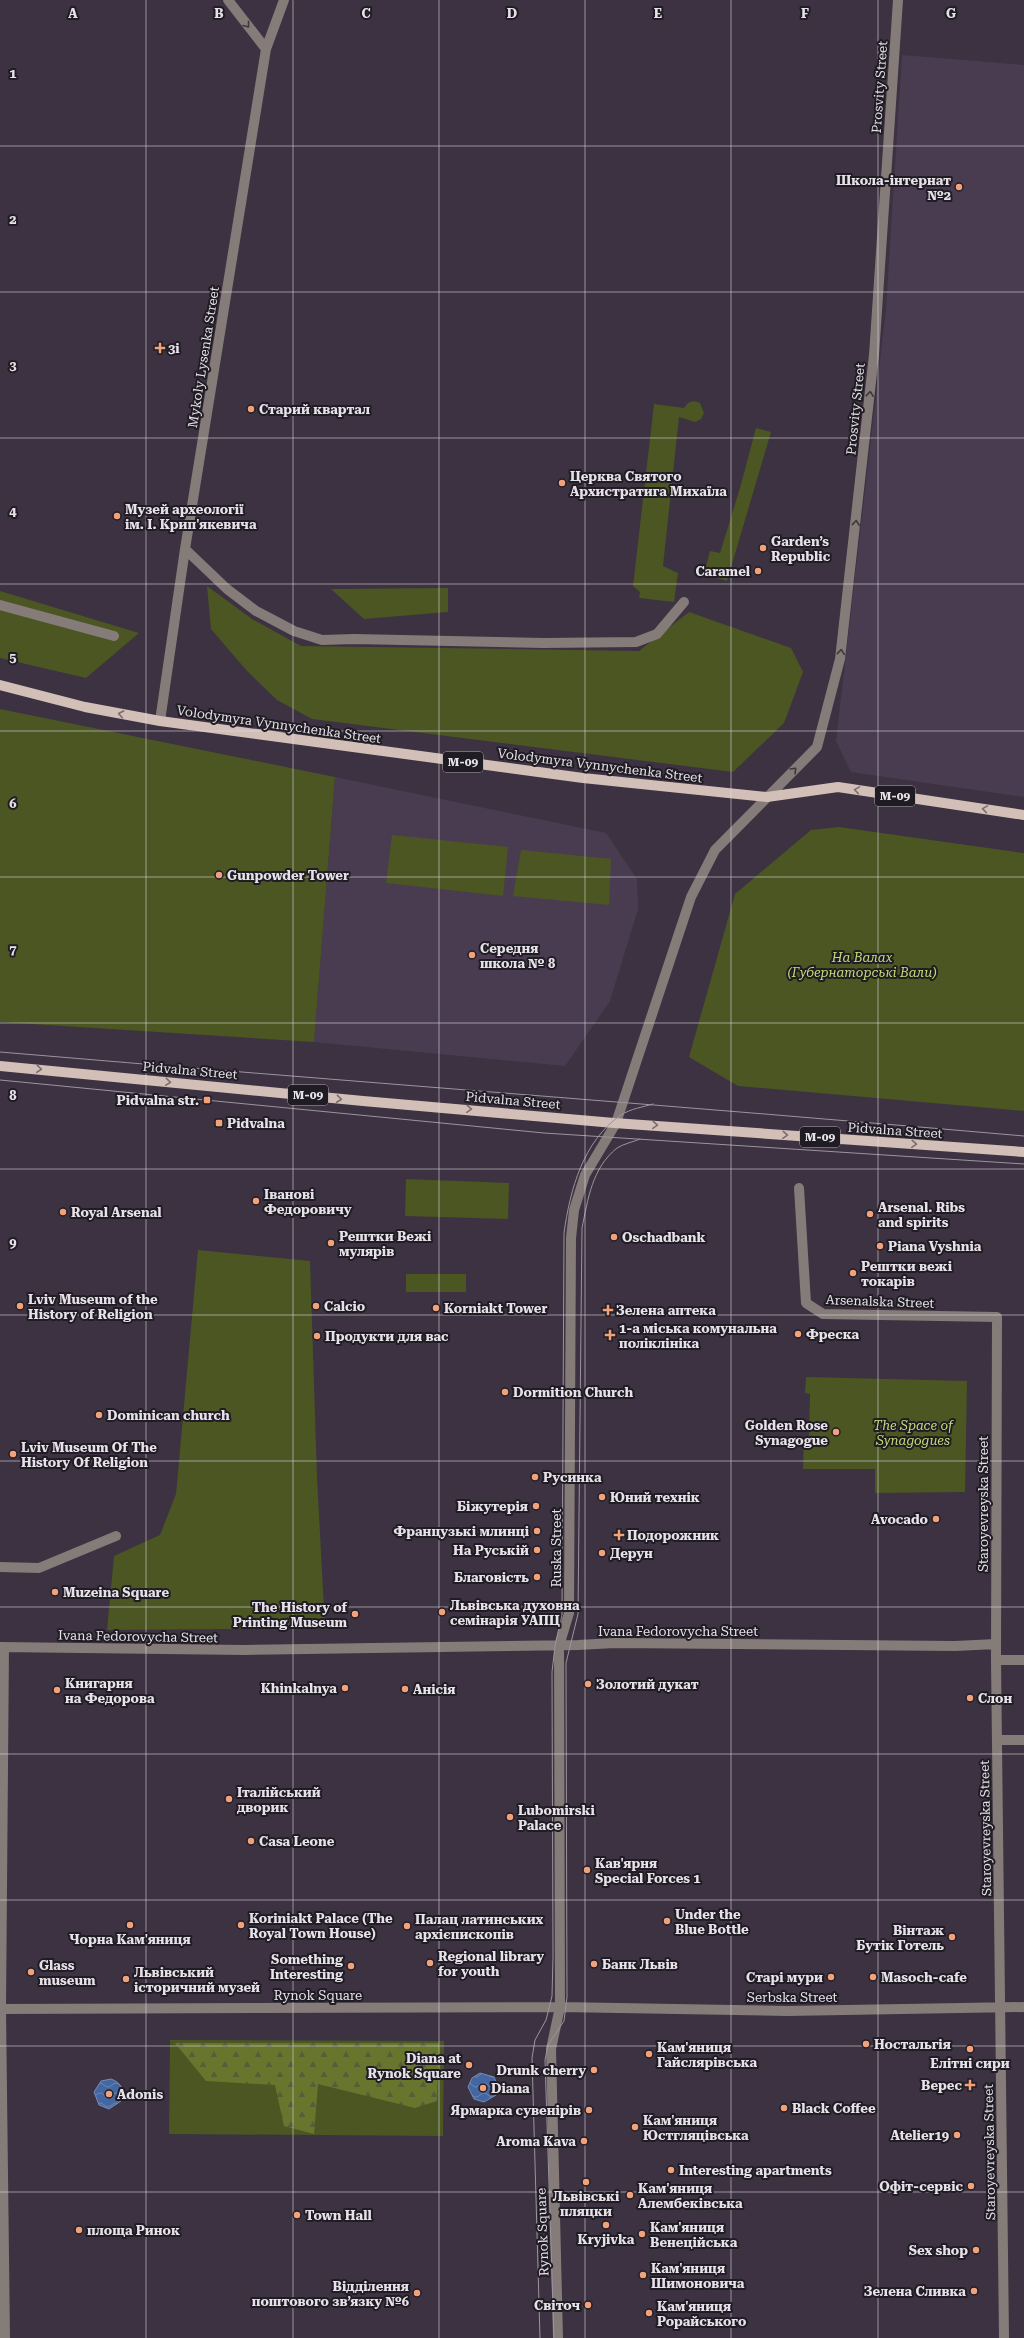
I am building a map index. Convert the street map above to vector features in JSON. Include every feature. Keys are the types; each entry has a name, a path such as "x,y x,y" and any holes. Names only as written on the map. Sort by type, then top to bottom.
{"main road":[{"name":"Volodymyra Vynnychenka Street","path":"0,685 85,707 160,721 583,778 767,797"},
{"name":"М-09","path":"767,797 838,787 1024,815"},
{"name":"Pidvalna Street","path":"0,1066 363,1101 616,1123 1024,1152"}],"street":[{"path":"228,0 266,49"},
{"name":"Mykoly Lysenka Street","path":"160,721 185,549 266,49 284,0"},
{"name":"Prosvity Street","path":"767,797 817,747 840,659 874,355 898,0"},
{"path":"185,549 227,589 256,611 294,631 322,640 354,639 544,643 636,642 657,634 684,602"},
{"path":"0,605 114,636"},
{"path":"616,1123 690,897 715,850 767,797"},
{"name":"Ruska Street","path":"560,2006 559,1646 569,1613 571,1238 574,1210 585,1175 616,1123"},
{"name":"Arsenalska Street","path":"799,1188 806,1303 823,1314 997,1317"},
{"name":"Staroyevreyska Street","path":"997,1317 996,1660 1004,2338"},
{"path":"0,1567 39,1568 116,1536"},
{"name":"Ivana Fedorovycha Street","path":"2,1647 245,1650 559,1646 615,1643 954,1646 996,1644"},
{"path":"2,1647 1,2009 5,2338"},
{"path":"996,1660 1024,1660"},
{"path":"997,1740 1024,1740"},
{"name":"Serbska Street","path":"560,2006 787,2011 1024,2007"},
{"name":"Rynok Square","path":"1,2009 560,2006 551,2049 558,2338"}],"shaded area":[{"path":"902,55 1024,65 1024,797 851,772 836,741 886,309"},
{"name":"Середня школа № 8","path":"335,777 606,833 637,879 638,909 610,1001 565,1066 314,1042"}],"green space":[{"path":"694,401 700,403 704,413 701,419 695,422 679,417 663,566 678,573 674,602 639,598 640,592 633,586 654,404 684,408 688,403"},
{"path":"756,428 771,432 727,581 704,574 710,551 720,553 740,488"},
{"path":"207,586 252,619 301,646 639,651 689,612 791,648 803,672 784,723 733,772 312,719 277,700 247,671 211,629"},
{"path":"448,588 448,612 364,619 331,589"},
{"path":"0,591 139,633 86,678 0,658"},
{"path":"0,709 335,777 314,1042 0,1022"},
{"name":"На Валах (Губернаторські Вали)","path":"839,827 1024,853 1024,1111 738,1086 689,1057 735,894 811,830"},
{"path":"392,835 508,847 503,896 386,883"},
{"path":"521,850 611,859 609,905 513,896"},
{"path":"406,1179 509,1183 508,1219 405,1216"},
{"path":"198,1250 310,1261 317,1477 325,1628 107,1630 114,1556 160,1535 176,1494"},
{"path":"406,1274 466,1274 466,1292 406,1292"},
{"name":"The Space of Synagogues","path":"806,1377 967,1381 965,1492 875,1493 875,1469 803,1469 804,1438 809,1438 810,1394 805,1393"},
{"path":"170,2040 444,2041 443,2136 169,2134"},
{"path":"175,2043 439,2043 437,2101 415,2108 318,2084 314,2134 284,2126 275,2085 206,2081"}],"water":[{"path":"480,2073 494,2077 498,2086 496,2095 484,2102 474,2099 468,2087 472,2078"},
{"path":"111,2079 120,2085 123,2094 121,2101 109,2109 99,2105 94,2092 101,2081"}],"tram line":[{"path":"0,1052 1024,1136"},
{"path":"0,1080 544,1133 1024,1164"},
{"path":"540,2338 532,2058 535,2040 546,2020 552,1996 552,1672 555,1646 562,1614 564,1233 570,1200 580,1168 597,1138 621,1115 653,1104"},
{"path":"554,2338 545,2060 548,2045 564,2021 567,1997 566,1663 578,1614 582,1228 592,1185 602,1165 617,1148 640,1139"}],"place":[{"name":"Школа-інтернат №2","path":"959,187"},
{"name":"3і","path":"160,348"},
{"name":"Старий квартал","path":"251,409"},
{"name":"Церква Святого Архистратига Михаїла","path":"562,483"},
{"name":"Музей археології ім. І. Крип'якевича","path":"117,516"},
{"name":"Garden’s Republic","path":"763,548"},
{"name":"Caramel","path":"758,571"},
{"name":"Gunpowder Tower","path":"219,875"},
{"name":"Середня школа № 8","path":"472,955"},
{"name":"Pidvalna str.","path":"207,1100"},
{"name":"Pidvalna","path":"219,1123"},
{"name":"Іванові Федоровичу","path":"256,1201"},
{"name":"Royal Arsenal","path":"63,1212"},
{"name":"Arsenal. Ribs and spirits","path":"870,1214"},
{"name":"Oschadbank","path":"614,1237"},
{"name":"Рештки Вежі мулярів","path":"331,1243"},
{"name":"Piana Vyshnia","path":"880,1246"},
{"name":"Рештки вежі токарів","path":"853,1273"},
{"name":"Lviv Museum of the History of Religion","path":"20,1306"},
{"name":"Calcio","path":"316,1306"},
{"name":"Korniakt Tower","path":"436,1308"},
{"name":"Зелена аптека","path":"608,1310"},
{"name":"Фреска","path":"798,1334"},
{"name":"1-а міська комунальна поліклініка","path":"610,1335"},
{"name":"Продукти для вас","path":"317,1336"},
{"name":"Dormition Church","path":"505,1392"},
{"name":"Dominican church","path":"99,1415"},
{"name":"Golden Rose Synagogue","path":"836,1432"},
{"name":"Lviv Museum Of The History Of Religion","path":"13,1454"},
{"name":"Русинка","path":"535,1477"},
{"name":"Юний технік","path":"602,1497"},
{"name":"Біжутерія","path":"536,1506"},
{"name":"Avocado","path":"936,1519"},
{"name":"Французькі млинці","path":"537,1531"},
{"name":"Подорожник","path":"619,1535"},
{"name":"На Руській","path":"537,1550"},
{"name":"Дерун","path":"602,1553"},
{"name":"Благовість","path":"537,1577"},
{"name":"Muzeina Square","path":"55,1592"},
{"name":"Львівська духовна семінарія УАПЦ","path":"442,1612"},
{"name":"The History of Printing Museum","path":"355,1614"},
{"name":"Золотий дукат","path":"588,1684"},
{"name":"Khinkalnya","path":"345,1688"},
{"name":"Анісія","path":"405,1689"},
{"name":"Книгарня на Федорова","path":"57,1690"},
{"name":"Слон","path":"970,1698"},
{"name":"Італійський дворик","path":"229,1799"},
{"name":"Lubomirski Palace","path":"510,1817"},
{"name":"Casa Leone","path":"251,1841"},
{"name":"Кав'ярня Special Forces 1","path":"587,1870"},
{"name":"Under the Blue Bottle","path":"667,1921"},
{"name":"Чорна Кам'яниця","path":"130,1925"},
{"name":"Koriniakt Palace (The Royal Town House)","path":"241,1925"},
{"name":"Палац латинських архієпископів","path":"407,1926"},
{"name":"Вінтаж Бутік Готель","path":"952,1937"},
{"name":"Regional library for youth","path":"430,1963"},
{"name":"Банк Львів","path":"594,1964"},
{"name":"Something Interesting","path":"351,1966"},
{"name":"Glass museum","path":"31,1972"},
{"name":"Старі мури","path":"831,1977"},
{"name":"Masoch-cafe","path":"873,1977"},
{"name":"Львівський історичний музей","path":"126,1979"},
{"name":"Ностальгія","path":"866,2044"},
{"name":"Елітні сири","path":"970,2049"},
{"name":"Кам'яниця Гайслярівська","path":"649,2054"},
{"name":"Diana at Rynok Square","path":"469,2065"},
{"name":"Drunk cherry","path":"594,2070"},
{"name":"Верес","path":"970,2085"},
{"name":"Diana","path":"483,2088"},
{"name":"Adonis","path":"109,2094"},
{"name":"Black Coffee","path":"784,2108"},
{"name":"Ярмарка сувенірів","path":"589,2110"},
{"name":"Кам'яниця Юстгляцівська","path":"635,2127"},
{"name":"Atelier19","path":"957,2135"},
{"name":"Aroma Kava","path":"584,2141"},
{"name":"Interesting apartments","path":"671,2170"},
{"name":"Львівські пляцки","path":"586,2182"},
{"name":"Офіт-сервіс","path":"971,2186"},
{"name":"Кам'яниця Алембеківська","path":"630,2195"},
{"name":"Town Hall","path":"297,2215"},
{"name":"Kryjivka","path":"606,2225"},
{"name":"площа Ринок","path":"79,2230"},
{"name":"Кам'яниця Венеційська","path":"642,2234"},
{"name":"Sex shop","path":"976,2250"},
{"name":"Кам'яниця Шимоновича","path":"643,2275"},
{"name":"Зелена Сливка","path":"974,2291"},
{"name":"Відділення поштового зв’язку №6","path":"417,2293"},
{"name":"Світоч","path":"588,2305"},
{"name":"Кам'яниця Рорайського","path":"649,2313"}]}
